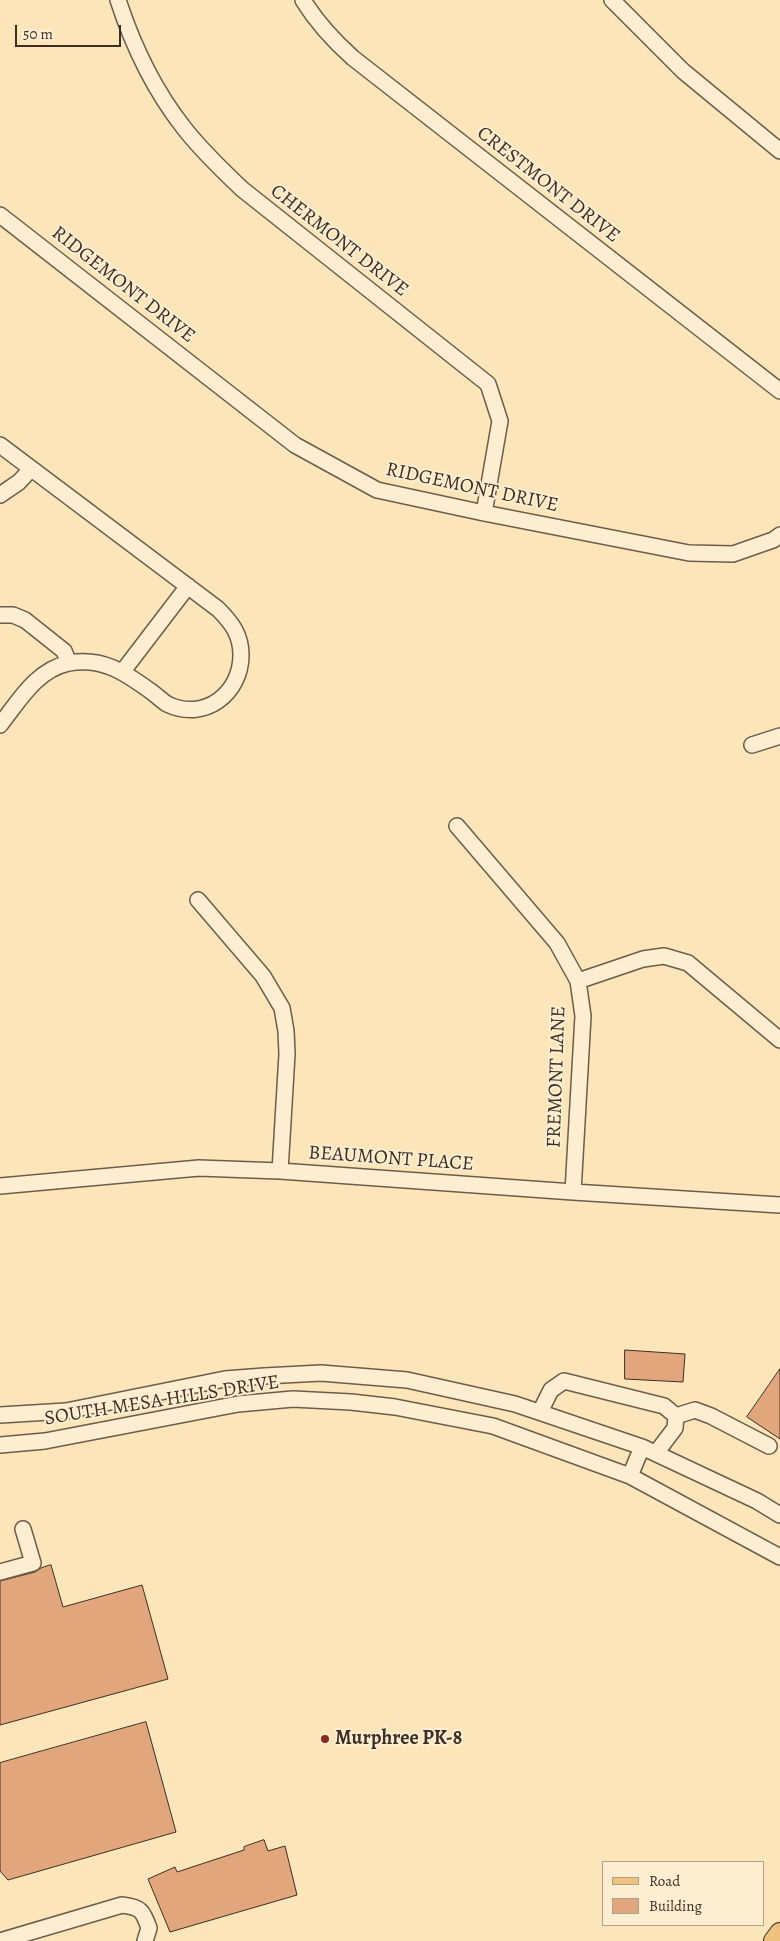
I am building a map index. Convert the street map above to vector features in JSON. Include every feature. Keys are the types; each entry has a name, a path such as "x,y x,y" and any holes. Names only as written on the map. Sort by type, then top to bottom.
{"main road":[{"path":"774,1941 780,1933"}],"street":[{"name":"CHERMONT DRIVE","path":"118,0 128,30 162,97 185,130 213,162 242,189 488,384 500,421 484,513"},
{"name":"CRESTMONT DRIVE","path":"303,0 314,18 332,40 353,58 780,391"},
{"path":"612,0 682,71 780,151"},
{"name":"RIDGEMONT DRIVE","path":"0,215 295,445 377,490 689,553 734,554 773,540 780,535"},
{"path":"0,445 218,609 231,622 238,636 241,660 238,674 232,687 223,698 213,704 189,709 167,704 123,671 109,666 85,662 69,664 48,671 32,684 0,725"},
{"path":"0,495 20,482 31,469"},
{"path":"123,671 188,586"},
{"path":"0,616 12,615 25,620 64,651 69,664"},
{"path":"752,744 780,736"},
{"name":"FREMONT LANE","path":"457,826 557,943 578,981 583,1016 573,1192"},
{"path":"198,900 263,976 282,1008 287,1054 280,1171"},
{"path":"578,981 657,957 664,956 688,963 780,1040"},
{"name":"BEAUMONT PLACE","path":"0,1186 199,1168 280,1171 780,1205"},
{"name":"SOUTH MESA HILLS DRIVE","path":"0,1415 66,1411 225,1379 321,1373 407,1380 515,1404 649,1450 757,1500 780,1515"},
{"path":"540,1412 551,1390 564,1381 664,1406 676,1416"},
{"name":"SOUTH MESA HILLS DRIVE","path":"0,1446 45,1441 238,1404 293,1399 351,1402 396,1407 493,1426 630,1476 780,1557"},
{"path":"676,1416 696,1410 770,1446"},
{"path":"630,1476 649,1450 675,1428 676,1416"},
{"path":"0,1572 33,1563 23,1529"},
{"path":"0,1941 122,1905 135,1906 143,1913 149,1928 145,1941"}],"building":[{"path":"625,1350 685,1354 683,1382 625,1379"},
{"path":"780,1369 780,1439 747,1417"},
{"path":"51,1565 63,1607 142,1585 168,1679 0,1725 0,1581 35,1572"},
{"path":"146,1722 176,1832 8,1880 0,1871 0,1763"},
{"path":"264,1840 268,1851 285,1846 297,1895 170,1932 148,1879 175,1867 177,1872 244,1850 244,1847"}],"place":[{"name":"Murphree PK-8","path":"325,1739"}]}
